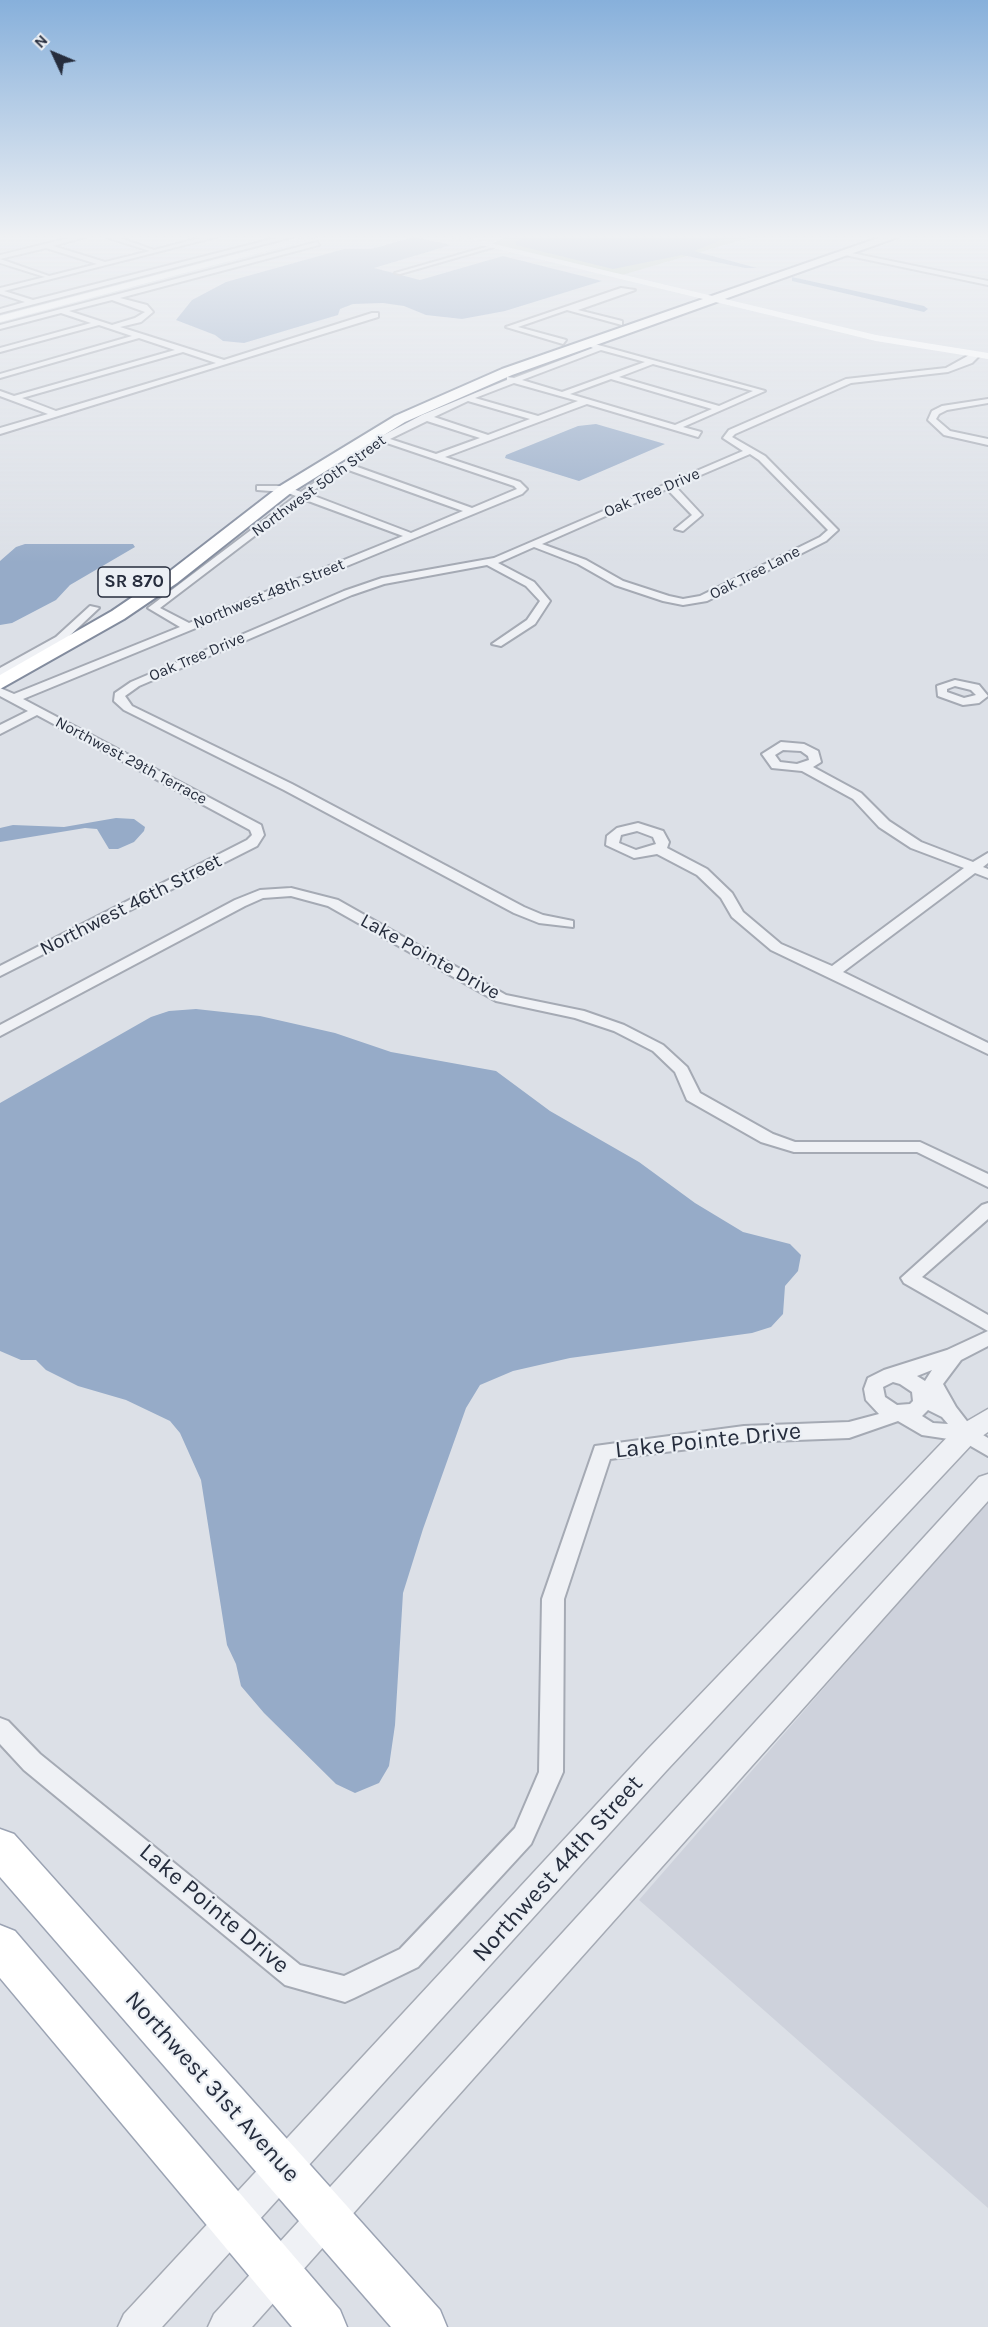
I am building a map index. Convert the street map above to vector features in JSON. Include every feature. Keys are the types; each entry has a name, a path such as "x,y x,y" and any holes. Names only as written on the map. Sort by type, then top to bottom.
{"highway":[{"path":"350,430 445,385 553,346"},
{"path":"494,377 514,365 561,346"},
{"name":"SR 870","path":"0,683 127,609 171,579 289,486 387,426 494,377 583,346"},
{"name":"SR 870","path":"226,513 260,488 289,486"},
{"name":"SR 870","path":"0,663 99,605"}],"main road":[{"path":"903,346 981,357"},
{"name":"Northwest 31st Avenue","path":"0,1848 285,2168 423,2327"},
{"path":"0,1946 323,2327"}],"street":[{"path":"0,350 16,346"},
{"path":"0,376 106,346"},
{"path":"169,346 224,363"},
{"path":"0,431 281,346"},
{"path":"590,346 761,391 676,428"},
{"name":"Northwest 50th Street","path":"188,627 153,608 289,486 342,465 383,439 467,398 511,379 602,347"},
{"path":"15,398 183,350"},
{"path":"753,451 727,438 748,423 849,381 932,373 955,368 981,357"},
{"path":"563,394 655,361"},
{"path":"494,377 511,379 698,434"},
{"path":"611,377 722,409"},
{"path":"0,393 56,414"},
{"path":"467,398 538,419"},
{"path":"383,439 436,457 587,401"},
{"path":"988,401 945,408 935,413 932,420 947,433 988,442"},
{"path":"425,417 489,438"},
{"name":"Oak Tree Drive","path":"568,924 539,919 519,910 288,787 128,708 119,698 121,693 135,684 359,589 411,575 489,562 753,451"},
{"name":"Oak Tree Lane","path":"534,544 575,559 625,585 678,602 703,600 823,539 833,530 753,451"},
{"name":"Northwest 48th Street","path":"15,698 522,489 517,484 436,457"},
{"path":"342,465 471,511"},
{"path":"669,485 697,515 680,529"},
{"path":"289,486 411,536"},
{"path":"489,562 530,584 545,601 536,618 497,644"},
{"path":"0,672 60,639 99,605"},
{"name":"Northwest 29th Terrace","path":"0,692 38,710 256,828 258,835"},
{"path":"0,730 38,710"},
{"path":"805,767 857,796 884,824 916,845 988,874"},
{"name":"Northwest 46th Street","path":"0,972 252,843 258,835"},
{"path":"658,849 702,872 727,896 737,914 776,947 833,972 860,988 988,1049"},
{"path":"833,972 988,857"},
{"name":"Lake Pointe Drive","path":"0,1031 240,903 260,894 291,892 314,896 333,903 501,998 579,1014 619,1028 658,1048 682,1070 693,1096 766,1138 794,1147 920,1147 988,1180"},
{"path":"988,1209 910,1278 988,1324"},
{"name":"Lake Pointe Drive","path":"849,1430 861,1421 876,1400 873,1389 875,1383 884,1376 907,1372 939,1358 954,1355 988,1338"},
{"name":"Lake Pointe Drive","path":"0,1728 32,1762 294,1976 345,1989 410,1958 523,1836 551,1772 553,1599 602,1452 744,1434 849,1430 915,1411 954,1355"},
{"path":"907,1372 917,1383 929,1390 973,1428"},
{"path":"876,1400 884,1408 929,1430 973,1428"},
{"name":"Northwest 44th Street","path":"137,2327 657,1760 973,1428"},
{"path":"227,2327 988,1484"}],"shaded area":[{"path":"988,1500 988,2208 639,1900"}],"water":[{"path":"596,424 665,444 579,481 505,458 506,455 578,426"},
{"path":"25,544 133,544 135,547 70,585 56,600 12,623 0,625 0,561 16,547"},
{"path":"116,818 134,819 145,827 144,831 134,842 118,849 109,849 97,829 85,828 0,842 0,828 13,825 64,827"},
{"path":"196,1009 260,1016 335,1033 391,1052 496,1071 550,1111 639,1162 695,1203 743,1232 790,1244 801,1255 798,1271 785,1286 783,1314 771,1327 752,1333 570,1358 513,1371 480,1385 466,1408 403,1593 395,1725 389,1766 379,1783 355,1793 336,1784 264,1713 241,1686 236,1664 227,1645 201,1480 180,1433 170,1421 126,1400 78,1386 46,1370 36,1360 21,1360 0,1351 0,1103 151,1017 169,1011"}]}
